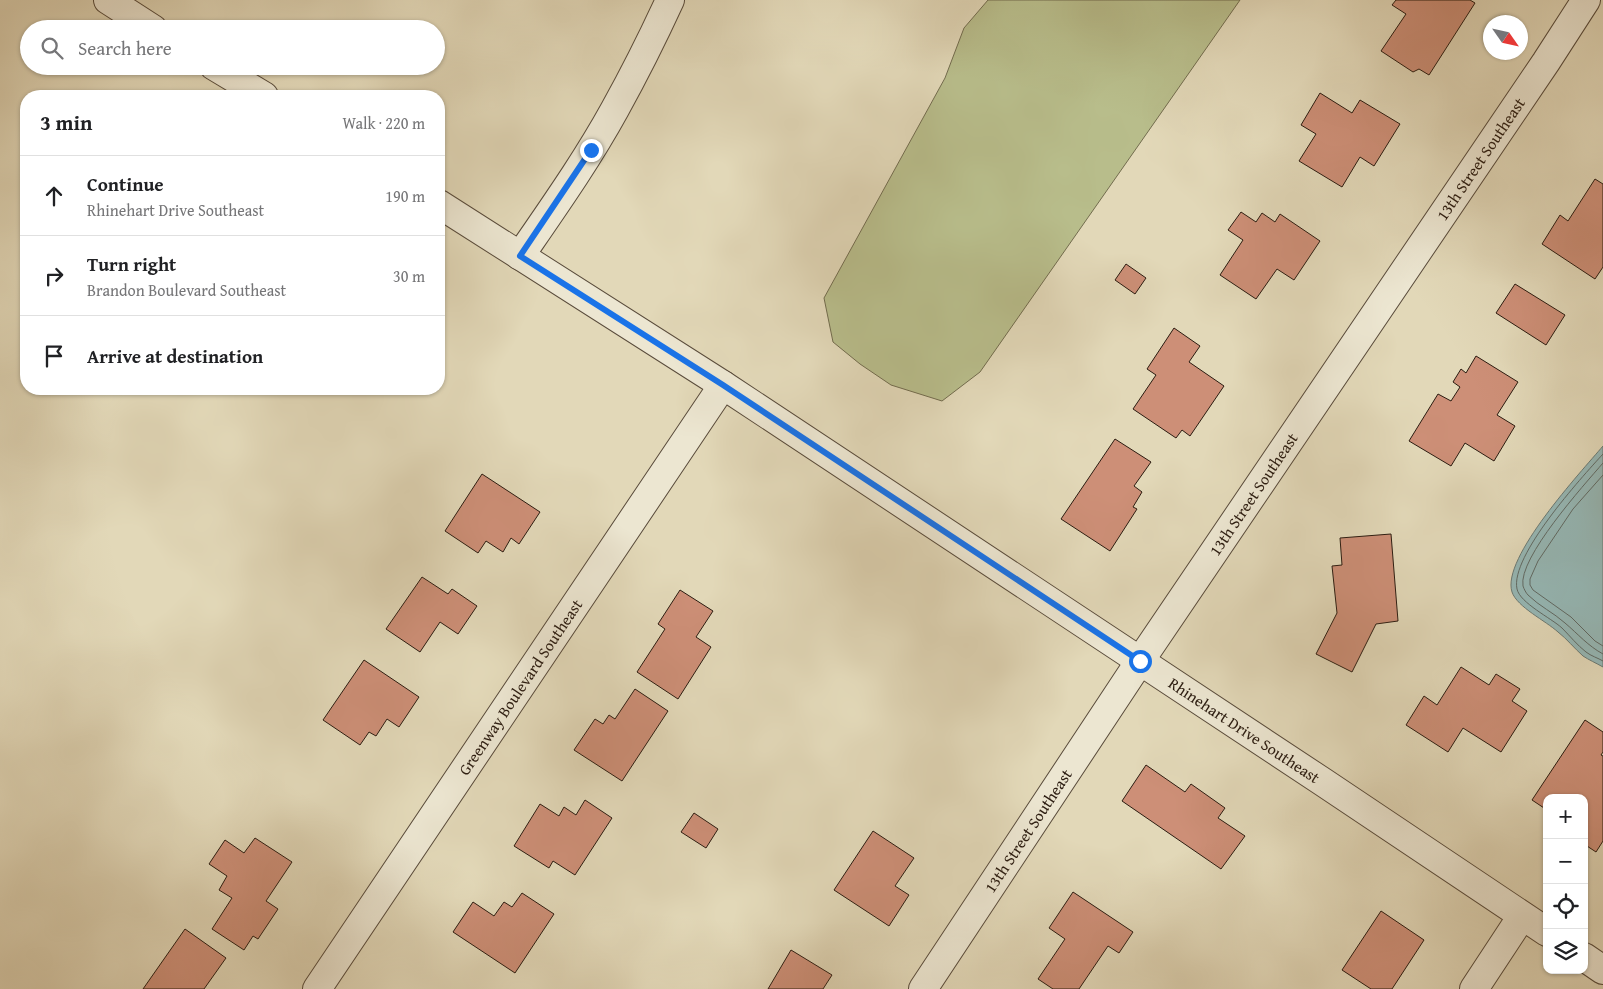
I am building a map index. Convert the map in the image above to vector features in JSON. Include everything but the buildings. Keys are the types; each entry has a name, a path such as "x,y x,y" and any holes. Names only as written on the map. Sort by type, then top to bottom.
{"street":[{"path":"108,0 139,20"},
{"path":"520,256 573,178 615,110 670,0"},
{"name":"13th Street Southeast","path":"923,989 1140,661 1546,62 1586,0"},
{"path":"229,75 254,90"},
{"name":"Rhinehart Drive Southeast","path":"445,208 723,385 1543,929"},
{"name":"Greenway Boulevard Southeast","path":"316,989 723,385"},
{"path":"1474,989 1522,916"},
{"path":"1588,960 1603,970"}],"green space":[{"path":"988,0 1240,0 980,372 942,401 891,385 860,364 833,342 824,298 945,78 964,28"}],"water":[{"path":"1603,446 1603,667 1583,656 1553,628 1520,603 1512,592 1512,577 1518,558 1545,516"}],"route":[{"path":"591,150 520,256 723,385 1140,661"}]}
